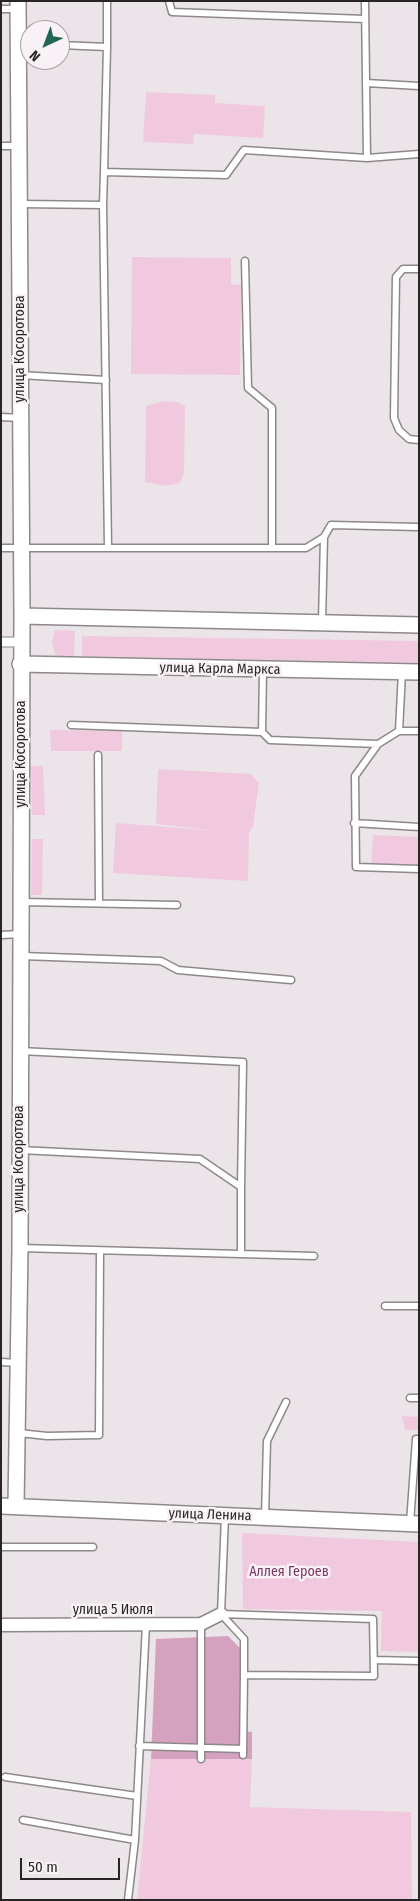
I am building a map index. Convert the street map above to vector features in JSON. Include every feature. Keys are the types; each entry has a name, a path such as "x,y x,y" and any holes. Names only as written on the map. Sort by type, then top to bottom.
{"street":[{"name":"улица Косоротова","path":"9,1506 18,1433 20,1248 20,664 22,616 18,146 21,44 18,5"},
{"path":"22,616 419,625"},
{"path":"1,642 21,642"},
{"name":"улица Карла Маркса","path":"20,664 419,672"},
{"name":"улица Ленина","path":"9,1506 414,1524"},
{"name":"улица 5 Июля","path":"1,1625 201,1624 221,1614"}],"lane":[{"path":"107,1 103,205 108,546"},
{"path":"169,1 172,12 365,20"},
{"path":"365,1 366,158"},
{"path":"1,9 18,5"},
{"path":"70,45 107,47"},
{"path":"366,83 419,86"},
{"path":"1,146 18,146"},
{"path":"104,172 226,175 244,150 366,158 419,154"},
{"path":"19,204 103,205"},
{"path":"245,261 248,388 272,408 272,548"},
{"path":"419,269 403,269 396,277 394,418 399,430 409,439 419,440"},
{"path":"20,375 106,380"},
{"path":"1,417 20,418"},
{"path":"1,548 108,546 306,548 324,537 331,525 419,527"},
{"path":"322,622 324,537"},
{"path":"262,732 263,670"},
{"path":"399,731 402,672"},
{"path":"71,725 262,732 270,740 378,744"},
{"path":"419,732 399,731 378,744 355,776 354,823 356,867 419,869"},
{"path":"98,755 98,902"},
{"path":"354,823 419,827"},
{"path":"21,902 177,904"},
{"path":"1,935 20,934"},
{"path":"20,956 161,961 178,970 290,980"},
{"path":"20,1052 243,1062 242,1253"},
{"path":"19,1150 200,1159 241,1187"},
{"path":"20,1248 314,1256"},
{"path":"18,1433 47,1436 99,1435 100,1251"},
{"path":"385,1306 419,1306"},
{"path":"1,1362 19,1363"},
{"path":"410,1398 419,1398"},
{"path":"265,1517 267,1441 286,1402"},
{"path":"414,1524 416,1439 419,1439"},
{"path":"140,1746 201,1748 243,1752 244,1639 221,1614 225,1516"},
{"path":"1,1547 93,1547"},
{"path":"221,1614 373,1619 374,1676 244,1675"},
{"path":"201,1624 201,1759"},
{"path":"128,1900 135,1840 146,1625"},
{"path":"374,1660 419,1660"},
{"path":"5,1777 137,1796"},
{"path":"23,1820 135,1840"}],"green space":[{"path":"146,92 215,95 215,103 265,106 263,138 194,134 193,144 143,142"},
{"path":"132,257 231,258 231,284 241,285 240,375 131,374"},
{"path":"164,401 177,402 185,406 184,472 180,483 165,486 145,482 146,406"},
{"path":"55,630 75,631 74,659 56,657 52,642"},
{"path":"82,636 419,641 419,663 82,656"},
{"path":"50,730 122,731 122,751 51,751"},
{"path":"31,766 43,766 45,815 32,815"},
{"path":"158,769 251,774 259,783 253,826 249,833 248,881 113,873 116,823 218,831 156,824"},
{"path":"373,835 419,837 419,865 371,864"},
{"path":"32,839 43,839 42,895 31,895"},
{"path":"402,1416 419,1417 419,1430 405,1430"},
{"name":"Аллея Героев","path":"242,1533 419,1542 419,1652 381,1651 382,1611 243,1609"},
{"path":"151,1759 252,1759 250,1807 411,1812 412,1900 137,1900"}],"shaded area":[{"path":"228,1636 241,1649 240,1731 252,1732 252,1759 151,1759 156,1639"}]}
